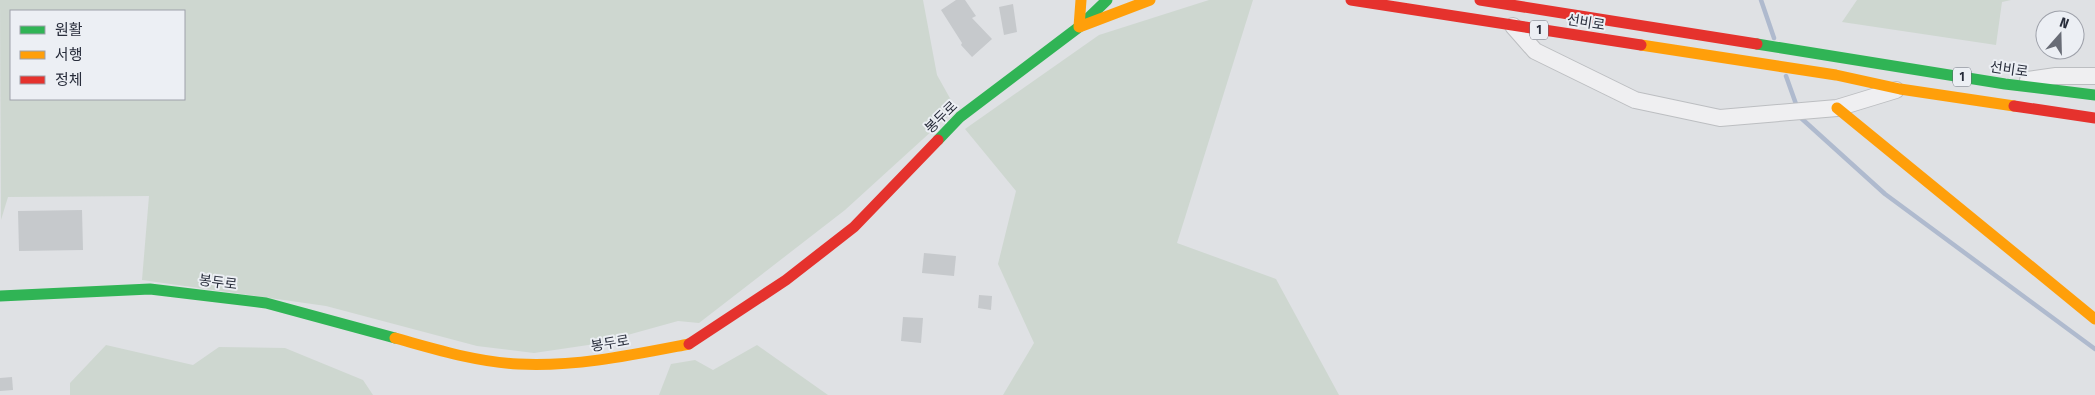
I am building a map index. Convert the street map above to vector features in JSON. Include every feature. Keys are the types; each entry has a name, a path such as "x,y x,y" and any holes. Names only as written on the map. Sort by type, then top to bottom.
{"main road":[{"path":"1081,0 1079,28 1150,0"},
{"name":"봉두로","path":"0,296 150,288 266,303 463,356 517,364 564,364 598,361 690,344 786,280 854,227 960,117 1079,28 1107,0"},
{"name":"선비로","path":"1351,0 1836,76 1900,88"},
{"name":"선비로","path":"1480,0 1830,57 2005,84 2095,95"},
{"path":"1515,0 1526,8"},
{"name":"1","path":"1900,88 2095,118"},
{"path":"1838,108 2095,319"}],"street":[{"path":"1513,26 1535,51 1635,100 1720,118 1838,108 1900,88"},
{"path":"2005,84 2056,76 2095,76"}],"shaded area":[{"path":"0,0 923,0 937,75 956,109 845,210 699,323 678,321 595,344 534,353 477,346 326,306 142,280 149,196 8,197 1,220"},
{"path":"1209,0 1253,0 1177,243 1276,279 1339,395 1003,395 1034,343 998,264 1016,191 965,129 1099,35"},
{"path":"1857,0 2011,0 2002,2 1996,45 1842,22"},
{"path":"106,345 193,365 219,347 285,348 363,380 373,395 70,395 70,383"},
{"path":"757,345 828,395 659,395 671,364 695,360 713,370"}],"building":[{"path":"956,0 965,0 976,16 972,18 992,39 972,57 961,45 962,43 941,10"},
{"path":"1013,4 1017,32 1004,35 999,7"},
{"path":"82,210 83,250 19,251 18,211"},
{"path":"924,253 956,256 954,276 922,273"},
{"path":"979,295 992,296 991,310 978,308"},
{"path":"903,317 923,318 921,343 901,341"},
{"path":"12,377 13,390 0,391 0,378"}],"waterway":[{"path":"1761,0 1774,38"},
{"path":"1786,76 1801,118 1885,194 2095,349"}],"traffic: fast":[{"path":"938,140 960,117 1079,27 1107,0"},
{"path":"1757,44 2005,84 2095,95"},
{"path":"0,296 150,289 266,303 395,338"}],"traffic: slow":[{"path":"1081,0 1079,27 1150,0"},
{"path":"1641,45 1836,75 1900,89 2014,106"},
{"path":"1837,108 2095,319"},
{"path":"395,338 487,361 518,364 583,362 689,344"}],"traffic: jam":[{"path":"1351,0 1641,45"},
{"path":"1480,0 1757,44"},
{"path":"2014,106 2095,118"},
{"path":"689,344 786,280 854,227 938,140"}]}
